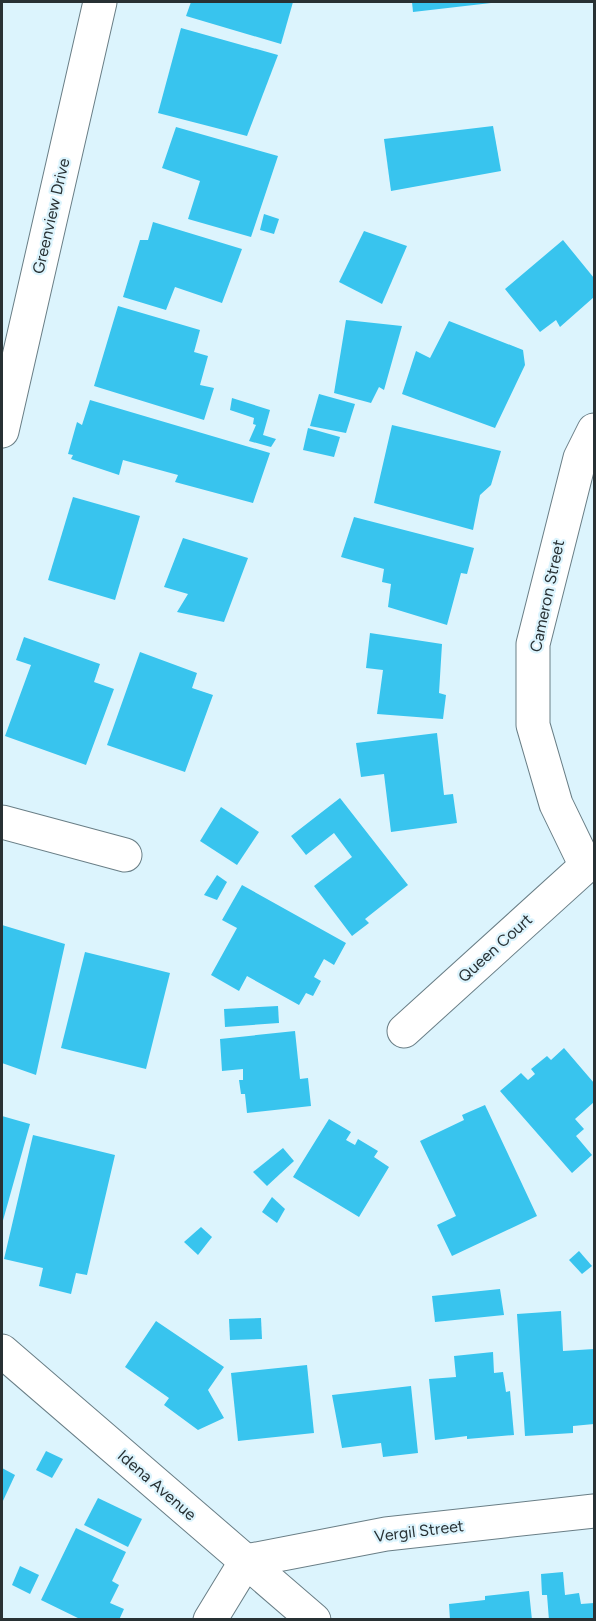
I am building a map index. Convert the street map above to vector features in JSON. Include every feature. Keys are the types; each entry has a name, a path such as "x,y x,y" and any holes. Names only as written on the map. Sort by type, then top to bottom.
{"street":[{"name":"Greenview Drive","path":"2,431 100,2"},
{"name":"Cameron Street","path":"590,868 556,804 533,725 533,644 580,458 594,430"},
{"path":"2,822 125,855"},
{"name":"Queen Court","path":"404,1031 590,868"},
{"name":"Idena Avenue","path":"2,1351 314,1620"},
{"name":"Vergil Street","path":"246,1561 386,1534 594,1512"},
{"path":"210,1620 246,1561"}],"building":[{"path":"191,2 293,2 281,44 186,16"},
{"path":"412,2 491,2 491,3 413,12"},
{"path":"181,28 278,55 247,136 158,113"},
{"path":"493,126 501,171 391,191 384,139"},
{"path":"176,127 278,156 251,237 188,219 200,181 162,168"},
{"path":"264,214 279,219 274,234 260,230"},
{"path":"153,222 242,249 222,303 175,287 166,310 123,297 140,240 148,240"},
{"path":"364,231 407,246 382,304 339,282"},
{"path":"563,240 594,278 594,297 560,327 556,320 540,332 505,289"},
{"path":"118,306 200,330 194,352 208,356 200,385 214,388 204,420 94,386"},
{"path":"346,320 402,326 384,390 379,387 371,403 334,393"},
{"path":"449,321 523,350 525,365 495,428 402,394 416,351 430,358"},
{"path":"319,394 355,404 346,433 310,426"},
{"path":"232,398 270,410 263,435 276,439 271,447 249,441 256,425 253,424 254,418 230,410"},
{"path":"90,400 270,453 253,503 175,482 178,475 123,460 119,475 71,459 73,455 68,454 77,422 82,425"},
{"path":"392,425 501,451 491,485 480,495 473,530 374,503"},
{"path":"308,428 340,437 334,457 303,450"},
{"path":"73,497 140,516 115,600 48,580"},
{"path":"354,517 474,548 467,574 461,573 447,625 388,607 391,584 382,582 384,569 341,557"},
{"path":"183,538 248,558 224,622 177,612 188,594 164,587"},
{"path":"370,633 442,644 439,693 446,695 443,719 377,714 383,670 366,668"},
{"path":"24,637 100,664 94,682 114,689 86,765 5,736 31,665 16,660"},
{"path":"140,652 197,673 192,688 213,695 185,772 107,745"},
{"path":"437,733 444,795 453,794 457,823 391,832 384,774 361,777 356,743"},
{"path":"340,798 408,885 365,919 369,923 352,936 314,886 352,857 334,833 306,855 291,836"},
{"path":"221,807 259,832 237,865 200,841"},
{"path":"217,875 227,882 217,900 204,895"},
{"path":"242,885 346,943 334,965 324,959 314,977 321,981 313,996 306,993 299,1005 247,976 239,991 211,975 237,928 222,920"},
{"path":"2,925 65,944 36,1075 2,1063"},
{"path":"85,952 170,973 146,1069 61,1048"},
{"path":"278,1006 279,1023 225,1027 224,1009"},
{"path":"295,1031 300,1079 308,1078 311,1106 247,1113 245,1094 241,1094 239,1080 243,1080 243,1069 222,1071 220,1039"},
{"path":"564,1048 594,1083 594,1102 575,1119 584,1129 576,1136 592,1155 572,1173 500,1091 521,1073 528,1080 535,1074 531,1069 547,1056 551,1060"},
{"path":"485,1105 537,1216 452,1256 437,1225 456,1216 420,1141 464,1120 462,1115"},
{"path":"2,1116 30,1124 2,1224"},
{"path":"329,1119 351,1132 346,1140 355,1145 358,1139 378,1151 374,1157 389,1167 359,1217 293,1177"},
{"path":"33,1135 115,1155 87,1275 76,1273 71,1294 39,1286 43,1268 4,1259"},
{"path":"283,1148 294,1161 267,1186 253,1172"},
{"path":"272,1197 285,1209 277,1223 262,1212"},
{"path":"201,1227 212,1237 198,1255 184,1242"},
{"path":"579,1251 592,1266 582,1274 569,1260"},
{"path":"500,1289 504,1315 435,1322 432,1296"},
{"path":"561,1311 563,1351 594,1349 594,1424 573,1426 573,1433 525,1436 517,1314"},
{"path":"261,1318 262,1339 230,1340 229,1319"},
{"path":"156,1321 224,1367 208,1390 224,1418 198,1430 164,1405 169,1398 125,1367"},
{"path":"493,1352 494,1373 503,1372 506,1392 510,1391 514,1435 467,1439 467,1436 435,1440 429,1379 456,1377 454,1356"},
{"path":"307,1365 314,1433 238,1441 231,1373"},
{"path":"411,1386 418,1453 383,1457 381,1443 342,1448 332,1395"},
{"path":"46,1451 63,1459 52,1478 36,1470"},
{"path":"2,1468 15,1475 2,1503"},
{"path":"98,1498 142,1519 128,1547 84,1525"},
{"path":"76,1528 126,1552 112,1581 119,1585 110,1603 124,1609 119,1620 82,1620 41,1600"},
{"path":"20,1566 39,1575 30,1594 12,1585"},
{"path":"563,1572 565,1595 579,1593 581,1604 594,1603 594,1620 549,1620 547,1595 542,1595 541,1574"},
{"path":"529,1591 532,1620 450,1620 449,1604 485,1600 485,1596"}]}
